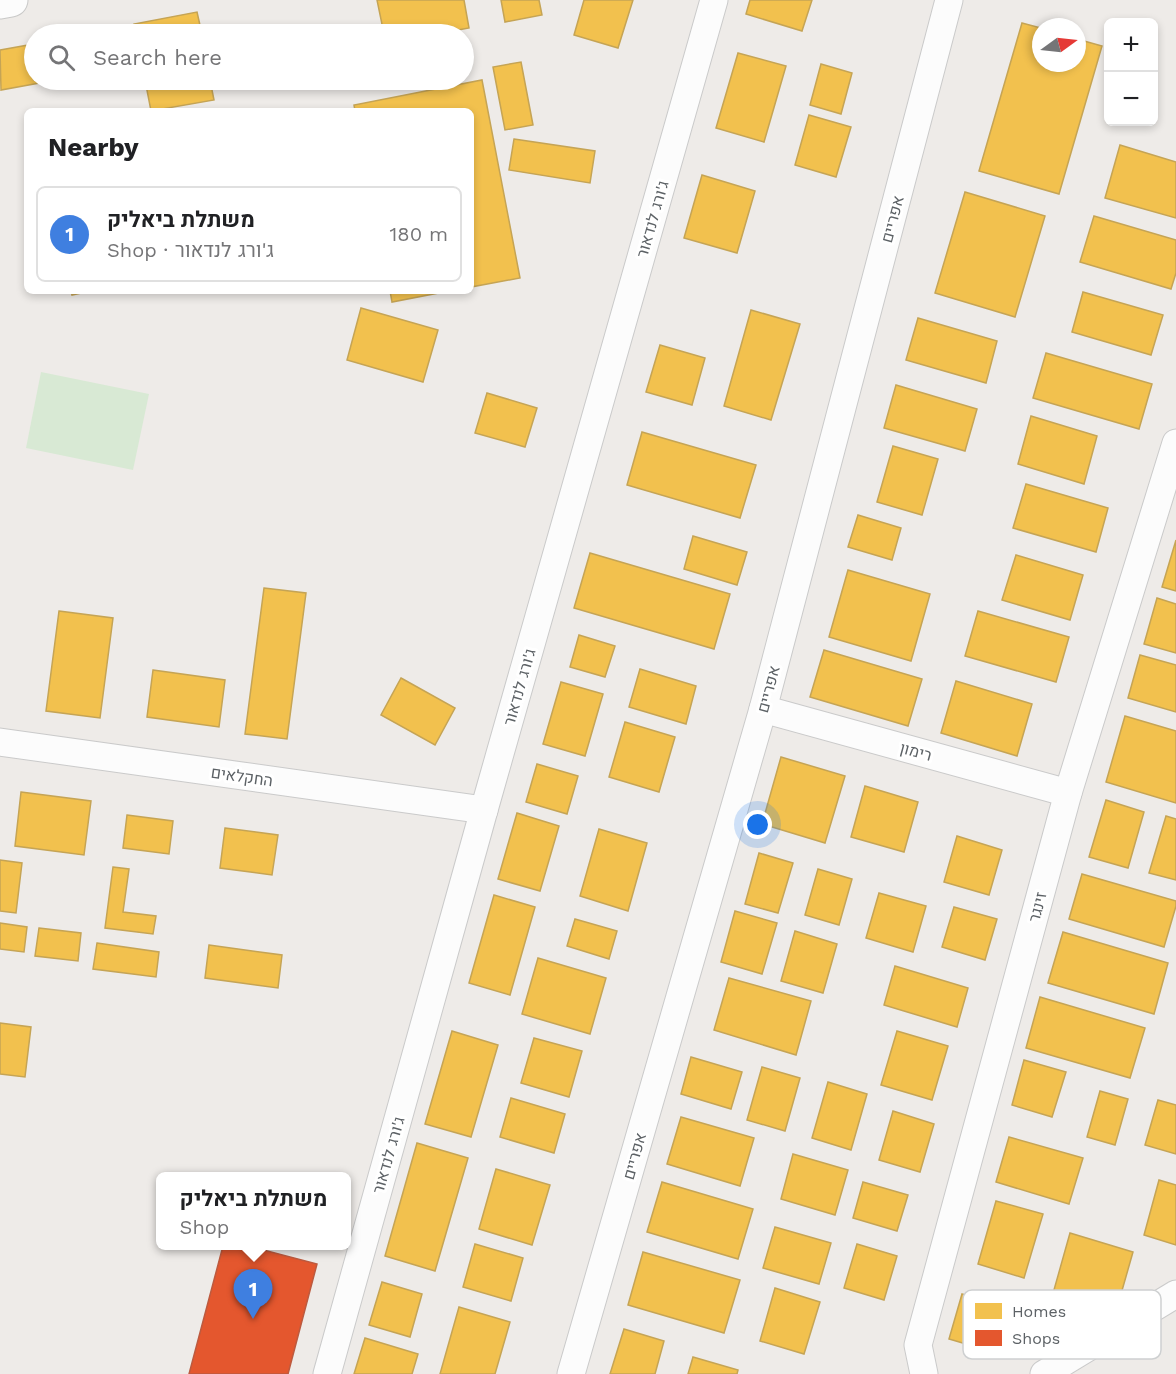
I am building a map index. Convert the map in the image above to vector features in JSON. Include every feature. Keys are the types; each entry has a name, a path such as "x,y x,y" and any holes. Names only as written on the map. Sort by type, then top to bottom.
{"street":[{"path":"0,2 11,0"},
{"name":"ג'ורג לנדאור","path":"327,1374 714,0"},
{"name":"אפריים","path":"571,1374 763,709 949,0"},
{"name":"זינגר","path":"924,1374 918,1345 1068,793 1176,443"},
{"name":"רימון","path":"763,709 1068,793"},
{"name":"החקלאים","path":"0,742 484,810"},
{"path":"1161,1303 1176,1294"},
{"path":"1044,1374 1069,1359"}],"green space":[{"path":"41,372 149,394 133,470 26,448"}],"building: Homes":[{"path":"377,0 464,0 468,24 382,24"},
{"path":"501,0 539,0 542,15 505,22"},
{"path":"584,0 633,0 618,48 574,35"},
{"path":"750,0 812,0 802,31 746,14"},
{"path":"197,12 200,24 134,24"},
{"path":"1022,23 1032,26 1032,72 1086,72 1086,42 1102,46 1059,194 979,171"},
{"path":"24,46 24,86 1,90 0,50"},
{"path":"738,53 786,66 764,142 716,128"},
{"path":"521,62 533,125 505,130 493,67"},
{"path":"821,64 852,73 841,114 810,105"},
{"path":"482,80 520,278 474,286 474,108 354,108 354,105 431,90 474,90 474,82"},
{"path":"147,90 212,90 214,100 168,108 150,108"},
{"path":"809,115 851,127 836,177 795,165"},
{"path":"514,139 595,151 590,183 509,170"},
{"path":"1120,145 1176,162 1176,218 1105,198"},
{"path":"702,175 755,191 737,253 684,238"},
{"path":"965,192 1045,216 1015,317 935,293"},
{"path":"1094,216 1176,240 1176,273 1171,289 1080,262"},
{"path":"1083,292 1163,315 1151,355 1072,332"},
{"path":"391,294 433,294 392,302"},
{"path":"361,308 438,330 423,382 347,360"},
{"path":"751,310 800,324 771,420 724,406"},
{"path":"918,318 997,341 986,383 906,360"},
{"path":"660,345 705,358 692,405 646,392"},
{"path":"1046,353 1152,384 1139,429 1033,398"},
{"path":"896,385 977,409 965,451 884,428"},
{"path":"487,393 537,408 525,447 475,433"},
{"path":"1031,416 1097,436 1084,484 1018,464"},
{"path":"642,432 756,465 740,518 627,485"},
{"path":"893,446 938,459 922,515 877,502"},
{"path":"1026,484 1108,508 1096,552 1013,528"},
{"path":"858,515 901,528 892,560 848,547"},
{"path":"693,536 747,552 737,585 684,569"},
{"path":"1176,540 1176,591 1162,587"},
{"path":"590,553 730,594 714,649 574,608"},
{"path":"1016,555 1083,575 1070,620 1002,600"},
{"path":"848,570 930,594 911,661 829,637"},
{"path":"264,588 306,593 287,739 245,734"},
{"path":"1157,598 1176,604 1176,653 1144,644"},
{"path":"59,611 113,618 100,718 46,711"},
{"path":"978,611 1069,637 1056,682 965,656"},
{"path":"579,635 615,646 605,677 570,667"},
{"path":"824,650 922,679 908,726 810,697"},
{"path":"1140,655 1176,665 1176,712 1128,698"},
{"path":"640,669 696,686 686,724 629,707"},
{"path":"153,670 225,680 219,727 147,717"},
{"path":"401,678 455,708 435,745 381,715"},
{"path":"956,681 1032,704 1017,756 941,733"},
{"path":"561,682 603,694 585,756 543,744"},
{"path":"1125,716 1176,731 1176,803 1106,782"},
{"path":"625,722 675,737 659,792 609,777"},
{"path":"781,757 845,776 825,843 762,824"},
{"path":"537,764 578,776 567,814 526,802"},
{"path":"865,786 918,802 904,852 851,837"},
{"path":"21,792 91,801 84,855 15,846"},
{"path":"1106,800 1144,812 1128,868 1089,857"},
{"path":"517,813 559,826 540,891 498,879"},
{"path":"127,815 173,821 169,854 123,848"},
{"path":"1166,816 1176,819 1176,880 1149,873"},
{"path":"225,828 278,835 272,875 220,868"},
{"path":"599,829 647,843 628,911 580,896"},
{"path":"957,836 1002,850 989,895 944,882"},
{"path":"759,853 793,863 778,913 745,904"},
{"path":"0,860 22,863 16,913 0,911"},
{"path":"113,867 129,869 123,912 156,916 153,934 105,928"},
{"path":"818,869 852,879 839,925 805,915"},
{"path":"1082,874 1176,901 1164,947 1069,919"},
{"path":"879,893 926,906 913,952 866,938"},
{"path":"494,895 535,907 510,995 469,983"},
{"path":"954,907 997,919 985,960 942,947"},
{"path":"735,911 777,923 762,974 721,962"},
{"path":"575,919 617,931 609,959 567,946"},
{"path":"0,923 27,927 24,952 0,949"},
{"path":"39,928 81,933 78,961 35,956"},
{"path":"795,931 837,944 823,993 781,981"},
{"path":"1063,932 1168,963 1154,1014 1048,983"},
{"path":"97,943 159,952 156,977 93,969"},
{"path":"209,945 282,955 278,988 205,978"},
{"path":"538,958 606,978 590,1034 522,1014"},
{"path":"895,966 968,988 957,1027 884,1005"},
{"path":"729,978 811,1001 796,1055 714,1030"},
{"path":"1040,997 1145,1028 1130,1078 1026,1048"},
{"path":"0,1023 31,1027 25,1077 0,1074"},
{"path":"452,1031 498,1045 471,1137 425,1124"},
{"path":"897,1031 948,1046 932,1100 881,1085"},
{"path":"534,1038 582,1051 569,1097 521,1083"},
{"path":"691,1057 742,1072 731,1109 681,1094"},
{"path":"1024,1060 1066,1072 1052,1117 1012,1105"},
{"path":"762,1067 800,1078 785,1131 747,1120"},
{"path":"828,1082 867,1094 851,1150 812,1138"},
{"path":"1100,1091 1128,1099 1115,1145 1087,1137"},
{"path":"511,1098 565,1114 554,1153 500,1137"},
{"path":"1158,1100 1176,1105 1176,1154 1145,1145"},
{"path":"893,1111 934,1124 920,1172 879,1160"},
{"path":"681,1117 754,1138 740,1186 667,1164"},
{"path":"1009,1137 1083,1158 1069,1204 996,1182"},
{"path":"417,1143 468,1158 435,1271 385,1256"},
{"path":"793,1154 848,1170 835,1215 781,1199"},
{"path":"496,1169 550,1185 532,1245 479,1229"},
{"path":"1159,1180 1176,1185 1176,1245 1144,1235"},
{"path":"662,1182 753,1209 738,1259 647,1232"},
{"path":"863,1182 908,1195 897,1231 853,1218"},
{"path":"996,1201 1043,1214 1024,1278 978,1264"},
{"path":"775,1227 831,1243 819,1284 763,1268"},
{"path":"1070,1233 1133,1252 1122,1290 1054,1290"},
{"path":"475,1244 523,1258 511,1301 463,1287"},
{"path":"857,1244 897,1256 884,1300 844,1288"},
{"path":"643,1252 740,1280 724,1333 628,1305"},
{"path":"382,1282 422,1294 410,1337 369,1325"},
{"path":"775,1288 820,1302 804,1354 760,1341"},
{"path":"962,1294 963,1294 963,1343 949,1339"},
{"path":"459,1307 510,1322 495,1374 440,1374"},
{"path":"624,1329 664,1341 655,1374 610,1374"},
{"path":"365,1338 418,1354 412,1374 354,1374"},
{"path":"693,1357 738,1370 737,1374 688,1374"}],"building: Shops":[{"path":"222,1250 263,1250 317,1264 288,1374 189,1374"}],"place":[{"name":"משתלת ביאליק","path":"253,1319"}]}
